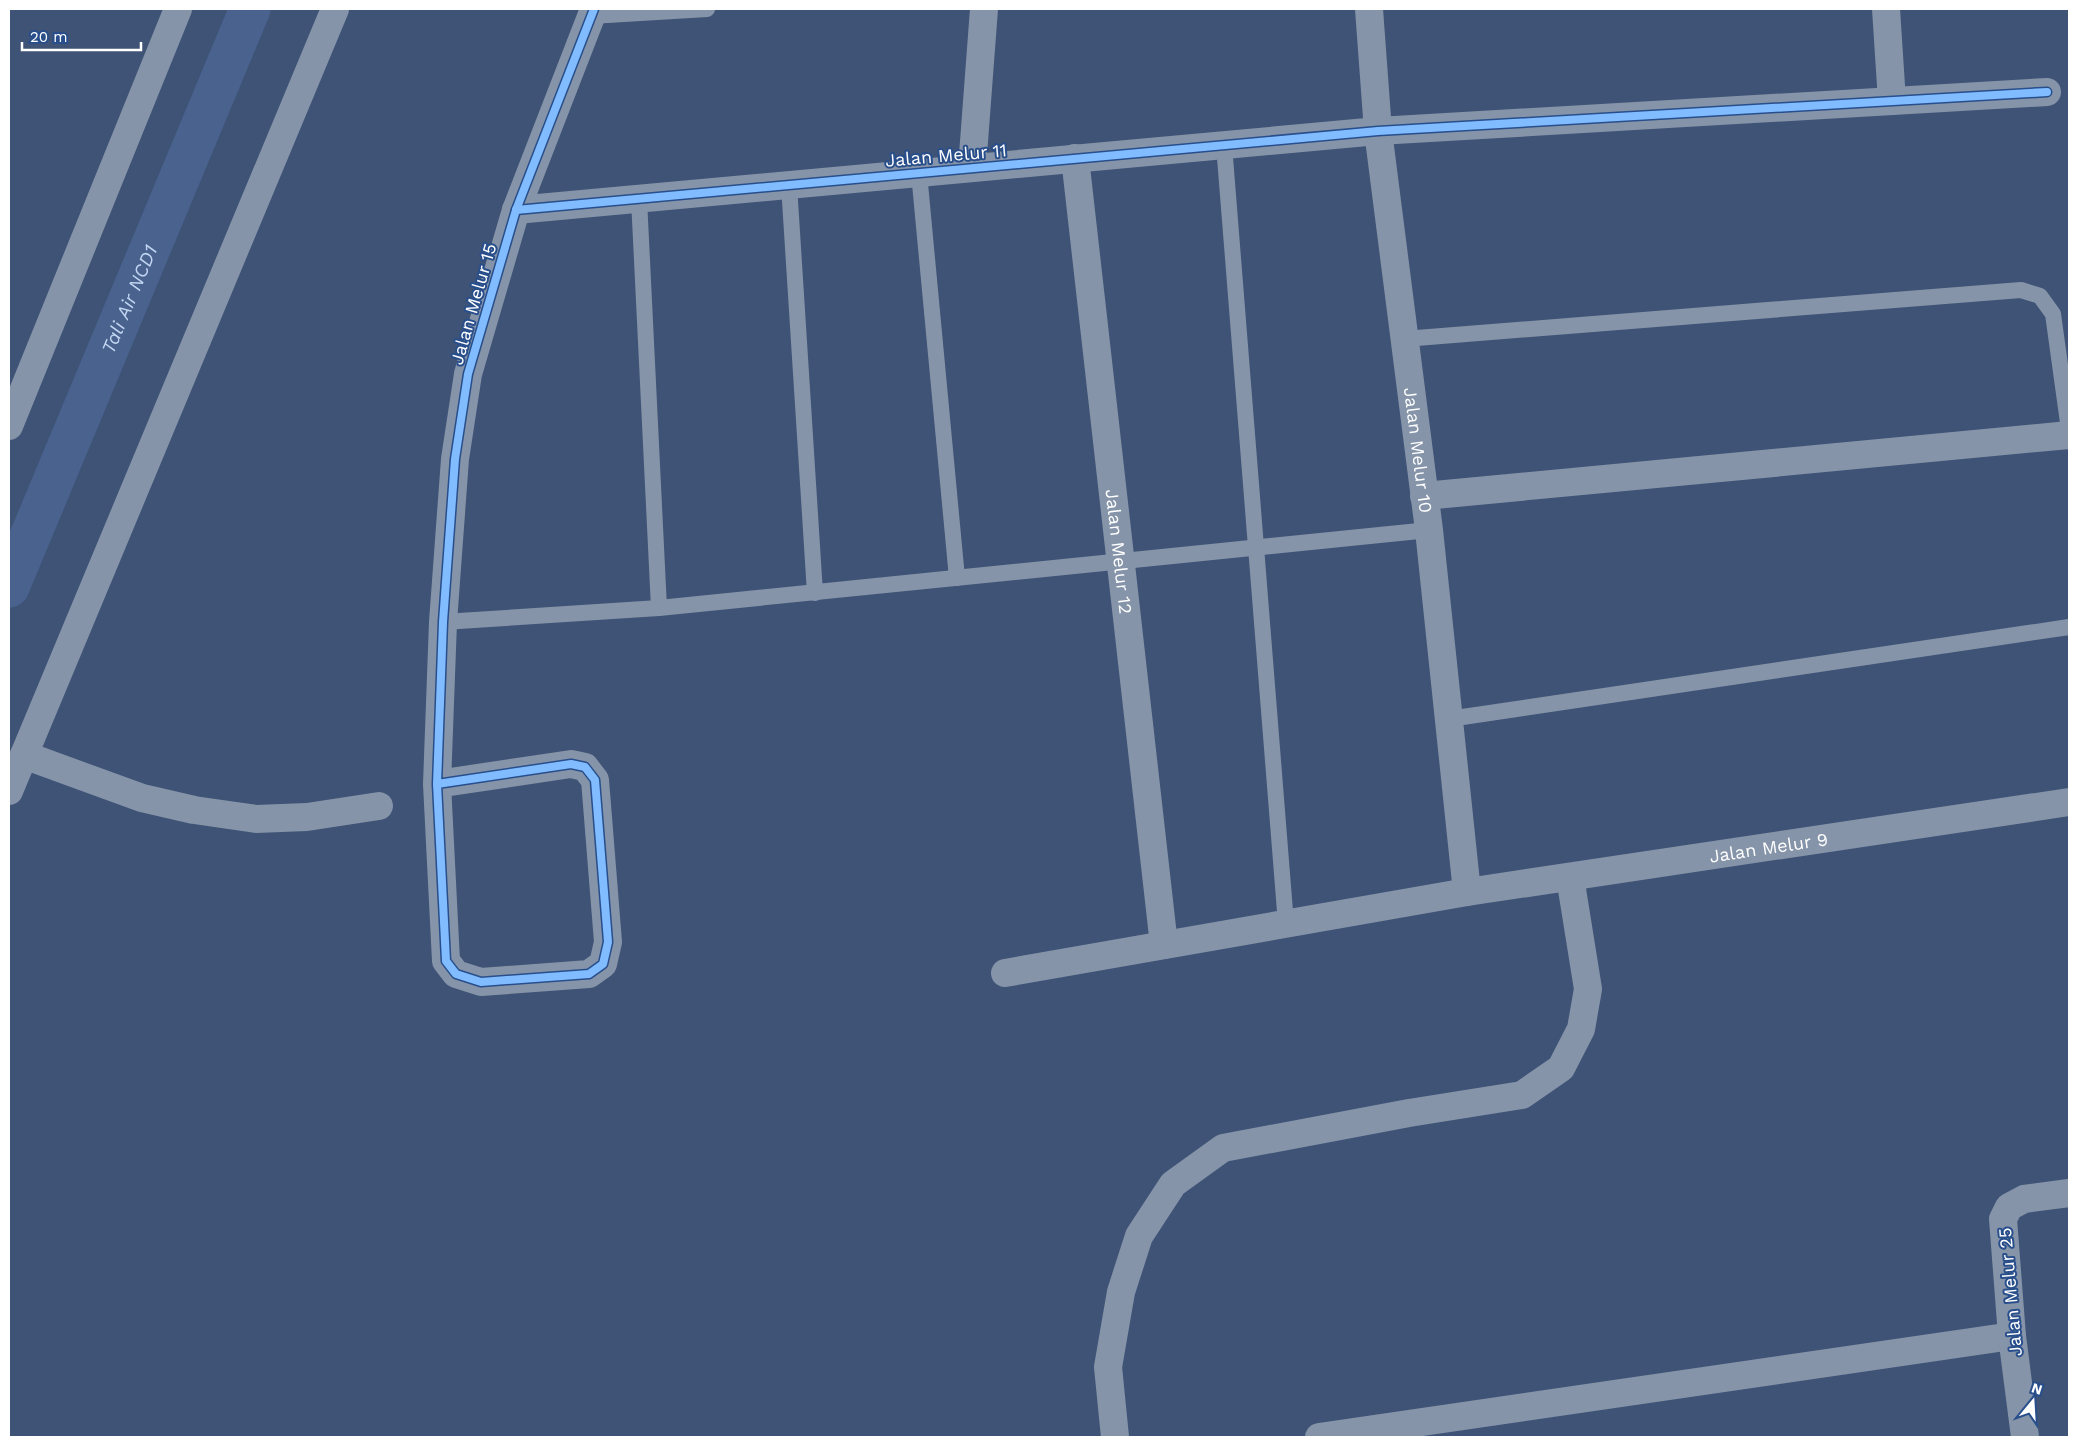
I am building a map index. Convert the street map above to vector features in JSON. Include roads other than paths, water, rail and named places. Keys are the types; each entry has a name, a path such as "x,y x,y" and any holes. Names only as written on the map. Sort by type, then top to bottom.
{"street":[{"path":"9,426 178,9"},
{"path":"9,791 335,9"},
{"path":"972,168 984,9"},
{"name":"Jalan Melur 10","path":"1369,9 1378,130 1429,530 1467,892"},
{"path":"1886,9 1892,101"},
{"name":"Jalan Melur 15","path":"437,784 571,764 585,767 595,780 608,942 602,964 589,974 481,982 456,974 446,961 437,784 443,622 455,459 468,374 516,210 593,12"},
{"name":"Jalan Melur 11","path":"516,210 1378,130 2047,92"},
{"name":"Jalan Melur 12","path":"1075,158 1164,945"},
{"path":"1424,496 2069,435"},
{"path":"24,755 142,798 194,810 256,820 308,817 379,806"},
{"name":"Jalan Melur 9","path":"1005,974 1467,892 2069,802"},
{"path":"1114,1437 1108,1367 1121,1292 1139,1236 1173,1184 1223,1148 1409,1113 1522,1095 1561,1068 1581,1029 1588,989 1570,877"},
{"name":"Jalan Melur 25","path":"2025,1437 2012,1336 2003,1218 2009,1207 2024,1199 2069,1193"},
{"path":"1319,1437 2012,1336"}],"lane":[{"path":"593,12 707,9"},
{"path":"1224,145 1286,924"},
{"path":"919,173 958,578"},
{"path":"789,185 815,593"},
{"path":"639,198 659,608"},
{"path":"1404,339 2021,290 2040,296 2053,314 2069,430"},
{"path":"443,622 659,608 1120,562 1256,546 1429,530"},
{"path":"1449,719 2069,627"}],"waterway":[{"name":"Tali Air NCD1","path":"9,587 250,9"}]}
